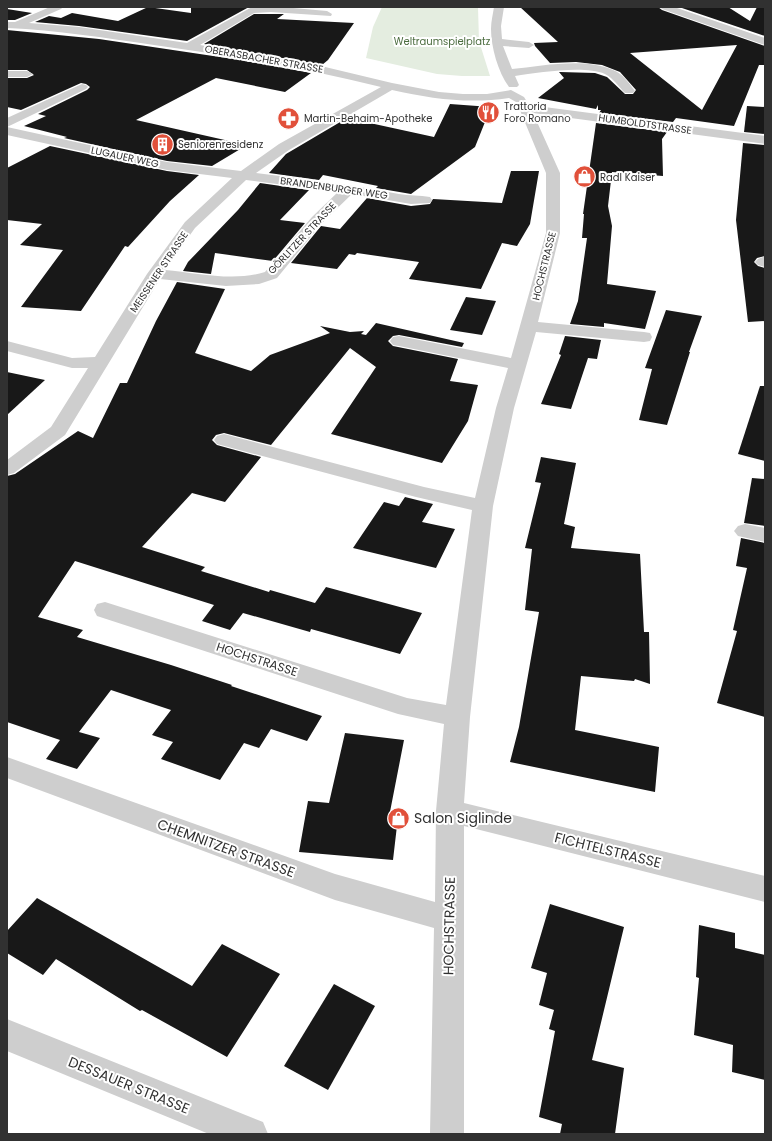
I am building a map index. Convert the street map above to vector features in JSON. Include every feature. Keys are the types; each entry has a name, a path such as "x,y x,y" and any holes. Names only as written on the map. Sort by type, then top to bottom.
{"street":[{"name":"OBERASBACHER STRASSE","path":"11,25 58,7"},
{"path":"499,7 496,28 497,42 515,88 514,92 511,94"},
{"path":"665,7 765,42"},
{"path":"190,46 252,10 271,9 327,14"},
{"name":"OBERASBACHER STRASSE","path":"11,25 80,30 271,59 327,70 389,87 430,94 461,97 485,97 511,94"},
{"path":"497,42 529,45"},
{"path":"508,73 595,68 610,73 618,78 629,91"},
{"path":"7,74 27,74"},
{"path":"7,123 82,87"},
{"name":"MEISSENER STRASSE","path":"7,469 58,431 155,274 190,225 209,206 243,176 310,131 389,87"},
{"name":"HOCHSTRASSE","path":"447,1134 450,811 457,717 483,506 505,408 529,326 553,233 553,174 525,108 520,100 511,94"},
{"name":"HUMBOLDTSTRASSE","path":"525,108 765,140"},
{"name":"LUGAUER WEG","path":"7,131 167,166 243,176"},
{"name":"BRANDENBURGER WEG","path":"243,176 349,189 411,200 425,200"},
{"name":"GÖRLITZER STRASSE","path":"155,274 226,281 259,279 271,275 317,220 349,189"},
{"path":"529,326 644,337"},
{"path":"400,341 518,365"},
{"path":"7,346 72,363 101,362"},
{"path":"224,440 424,493 483,506"},
{"name":"HOCHSTRASSE","path":"105,610 407,707 457,717"},
{"name":"CHEMNITZER STRASSE","path":"7,767 335,887 449,919"},
{"name":"FICHTELSTRASSE","path":"450,811 765,888"},
{"name":"DESSAUER STRASSE","path":"7,1035 251,1134"}],"green space":[{"name":"Weltraumspielplatz","path":"382,7 478,7 479,41 490,76 437,74 366,58 373,27"}],"building":[{"path":"148,7 191,13 191,7 249,7 187,41 79,26 35,22 49,16 61,18 72,13 118,21"},
{"path":"520,7 658,7 662,10 765,46 765,65 759,65 734,126 676,118 673,122 599,113 601,110 598,110 598,105 596,109 538,98 564,78 559,72 595,73 607,77 625,94 633,94 636,90 620,72 602,65 576,62 550,63 534,43 558,42","holes":["737,45 702,110 630,53"]},
{"path":"679,7 728,7 750,21 757,7 765,7 765,36"},
{"path":"7,9 32,13 15,20 7,20"},
{"path":"254,14 284,14 277,19 354,23 328,60 322,65 204,44"},
{"path":"7,30 99,39 240,60 311,73 285,92 216,78 136,120 247,145 212,166 167,161 64,138 67,137 24,126 46,116 38,114 87,90 90,87 81,83 21,110 7,107 7,78 27,78 34,75 27,70 7,70"},
{"path":"450,104 491,107 475,147 411,194 376,188 378,186 323,175 319,180 269,173 286,154 347,118 434,137"},
{"path":"747,106 765,107 765,134 744,132"},
{"path":"596,123 667,132 662,139 663,176 612,172 608,206 612,226 607,284 656,291 645,329 604,323 604,327 570,324 578,301 587,238 582,238 583,214"},
{"path":"743,143 765,145 765,256 757,258 754,262 758,266 765,268 765,321 748,322 736,220"},
{"path":"50,146 167,171 199,175 170,201 128,247 125,246 81,311 21,307 63,250 20,245 42,224 7,220 7,168"},
{"path":"511,171 539,171 530,224 517,246 502,243 481,289 409,279 419,262 357,253 355,255 349,254 337,269 291,263 321,226 340,229 367,198 411,206 430,204 433,199 502,203"},
{"path":"260,183 309,190 280,220 305,223 273,261 215,253 211,274 183,271 188,262 238,210"},
{"path":"177,282 225,289 195,353 251,371 270,355 330,333 320,326 350,332 364,331 361,334 366,335 376,323 464,343 462,347 399,335 393,336 388,341 393,346 458,359 450,381 478,385 468,421 442,463 331,434 376,367 350,348 271,445 224,433 216,435 212,440 217,445 261,457 225,502 192,493 142,547 205,567 201,571 269,592 270,590 315,603 326,587 422,613 400,654 311,629 310,632 243,613 230,630 202,621 214,605 75,561 38,617 83,630 77,637 171,665 322,716 307,741 271,729 259,748 244,743 220,780 161,759 173,742 152,735 171,710 111,690 79,732 100,738 77,769 46,759 60,740 7,722 7,476 15,474 78,431 93,438 120,383 127,383 156,321"},
{"path":"466,297 496,301 482,335 450,330"},
{"path":"666,310 702,316 689,352 667,425 639,420 652,369 645,368"},
{"path":"565,336 601,340 597,359 588,358 571,409 541,404 561,355 559,354"},
{"path":"7,372 45,380 7,415"},
{"path":"760,386 765,386 765,461 738,454"},
{"path":"541,457 576,463 564,524 575,527 571,548 640,554 644,632 649,632 650,684 635,679 634,681 581,676 575,730 659,747 655,792 510,762 519,727 539,612 525,610 532,549 525,548 541,483 535,482"},
{"path":"752,478 765,479 765,526 744,523"},
{"path":"405,497 433,504 422,522 455,529 436,568 353,548 384,502 399,506"},
{"path":"741,538 765,543 765,717 717,703 737,631 733,630 747,568 736,566"},
{"path":"345,733 404,740 389,817 398,817 393,860 299,852 308,801 329,803"},
{"path":"37,898 192,986 222,944 280,974 227,1057 142,1010 140,1011 56,959 43,975 7,953 7,931"},
{"path":"550,904 624,927 592,1060 624,1068 615,1134 560,1134 562,1124 539,1117 555,1031 549,1029 554,1010 539,1005 547,973 531,968"},
{"path":"699,925 735,933 735,948 765,955 765,1080 732,1072 733,1045 694,1035 699,978 696,977"},
{"path":"334,984 375,1006 328,1090 284,1066"}],"place":[{"name":"Trattoria Foro Romano","path":"488,112"},
{"name":"Martin-Behaim-Apotheke","path":"288,118"},
{"name":"Seniorenresidenz","path":"162,144"},
{"name":"Radl Kaiser","path":"585,177"},
{"name":"Salon Siglinde","path":"398,818"}]}
